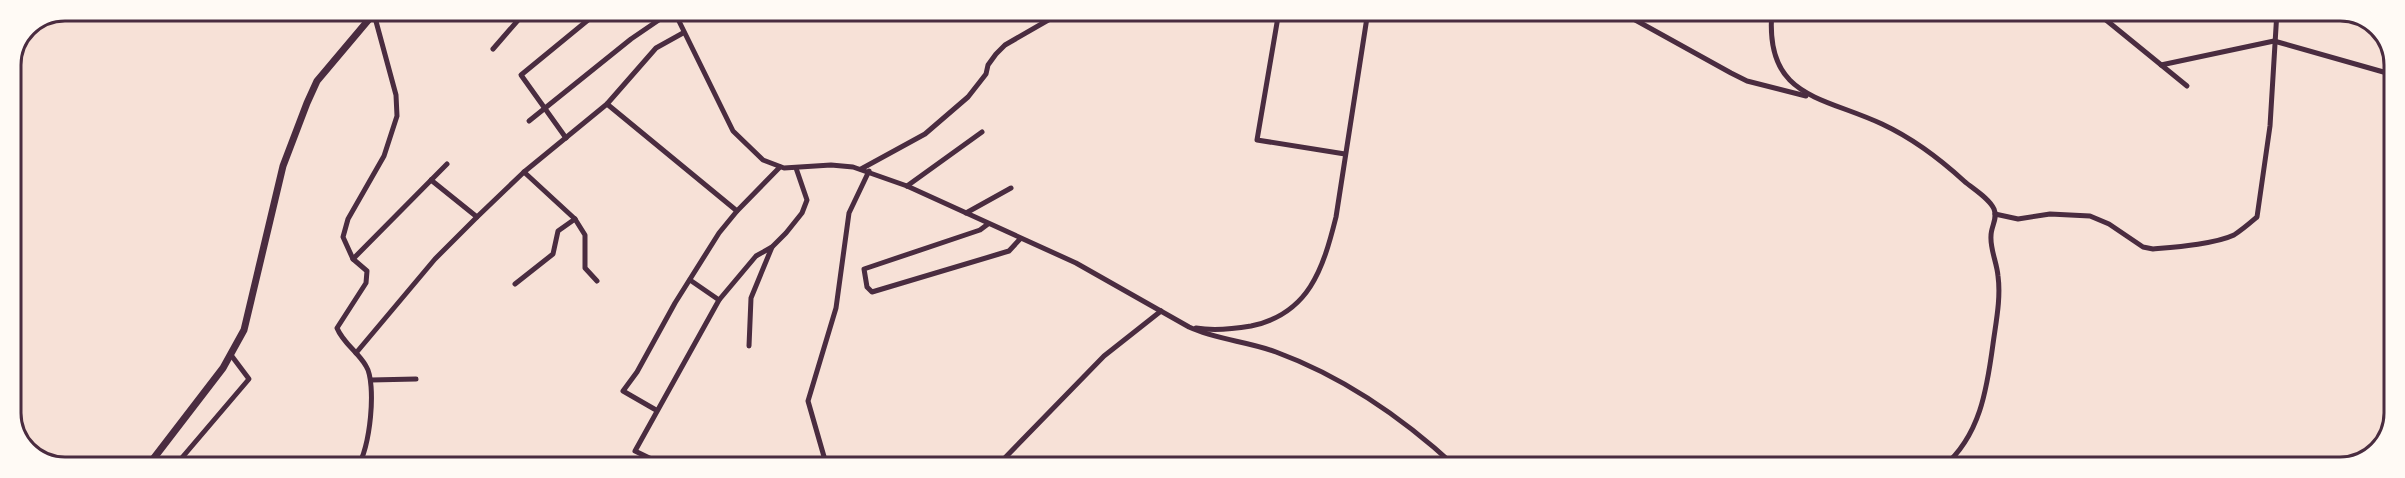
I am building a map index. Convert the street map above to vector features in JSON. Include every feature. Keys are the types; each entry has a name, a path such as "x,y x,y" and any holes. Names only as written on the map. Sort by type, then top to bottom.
{"main road":[{"path":"154,457 231,355 244,330 283,166 307,103 317,81 367,21"}],"street":[{"path":"363,457 371,406 371,380 365,364 337,328 366,283 367,271 353,259 343,237 344,230 384,156 397,116 396,95 377,21"},
{"path":"493,49 517,21"},
{"path":"566,138 543,109 521,75 586,21"},
{"path":"529,121 630,39 658,21"},
{"path":"678,21 733,130 763,160 780,167 831,165 860,169 907,186 1076,263 1204,334 1279,353 1350,388 1409,425 1445,457"},
{"path":"860,169 925,134 968,97 986,74 988,65 1005,45 1047,21"},
{"path":"1277,21 1257,140 1345,154"},
{"path":"1187,326 1218,329 1249,326 1276,318 1298,303 1312,285 1327,251 1366,21"},
{"path":"1636,21 1747,81 1811,97 1881,123 1904,135 1947,166 1988,201 1995,214 1991,237 1999,289 1988,383 1973,429 1952,457"},
{"path":"1771,21 1770,33 1776,59 1786,75 1811,97"},
{"path":"2107,21 2187,86"},
{"path":"1995,214 2018,219 2050,214 2063,217 2090,216 2109,224 2143,247 2153,249 2234,235 2257,217 2270,126 2276,21"},
{"path":"356,353 435,259 477,217 524,172 607,104 656,48 683,33"},
{"path":"2161,65 2274,41 2384,72"},
{"path":"607,104 737,211"},
{"path":"907,186 982,132"},
{"path":"353,259 447,164"},
{"path":"656,410 623,391 637,372 690,280 737,211 780,167"},
{"path":"749,346 751,298 772,247 806,205 807,200 796,168"},
{"path":"824,457 808,402 836,308 849,213 869,171"},
{"path":"524,172 575,219 585,235 585,268 597,281"},
{"path":"431,180 477,217"},
{"path":"966,213 1011,188"},
{"path":"515,284 553,254 558,231 575,219"},
{"path":"988,224 980,230 864,269 867,287 872,292 999,255 1009,251 1020,239"},
{"path":"647,457 634,451 719,300 756,256 772,247"},
{"path":"690,280 719,300"},
{"path":"1006,457 1104,356 1161,311"},
{"path":"182,457 249,379 231,355"},
{"path":"371,380 416,379"}]}
